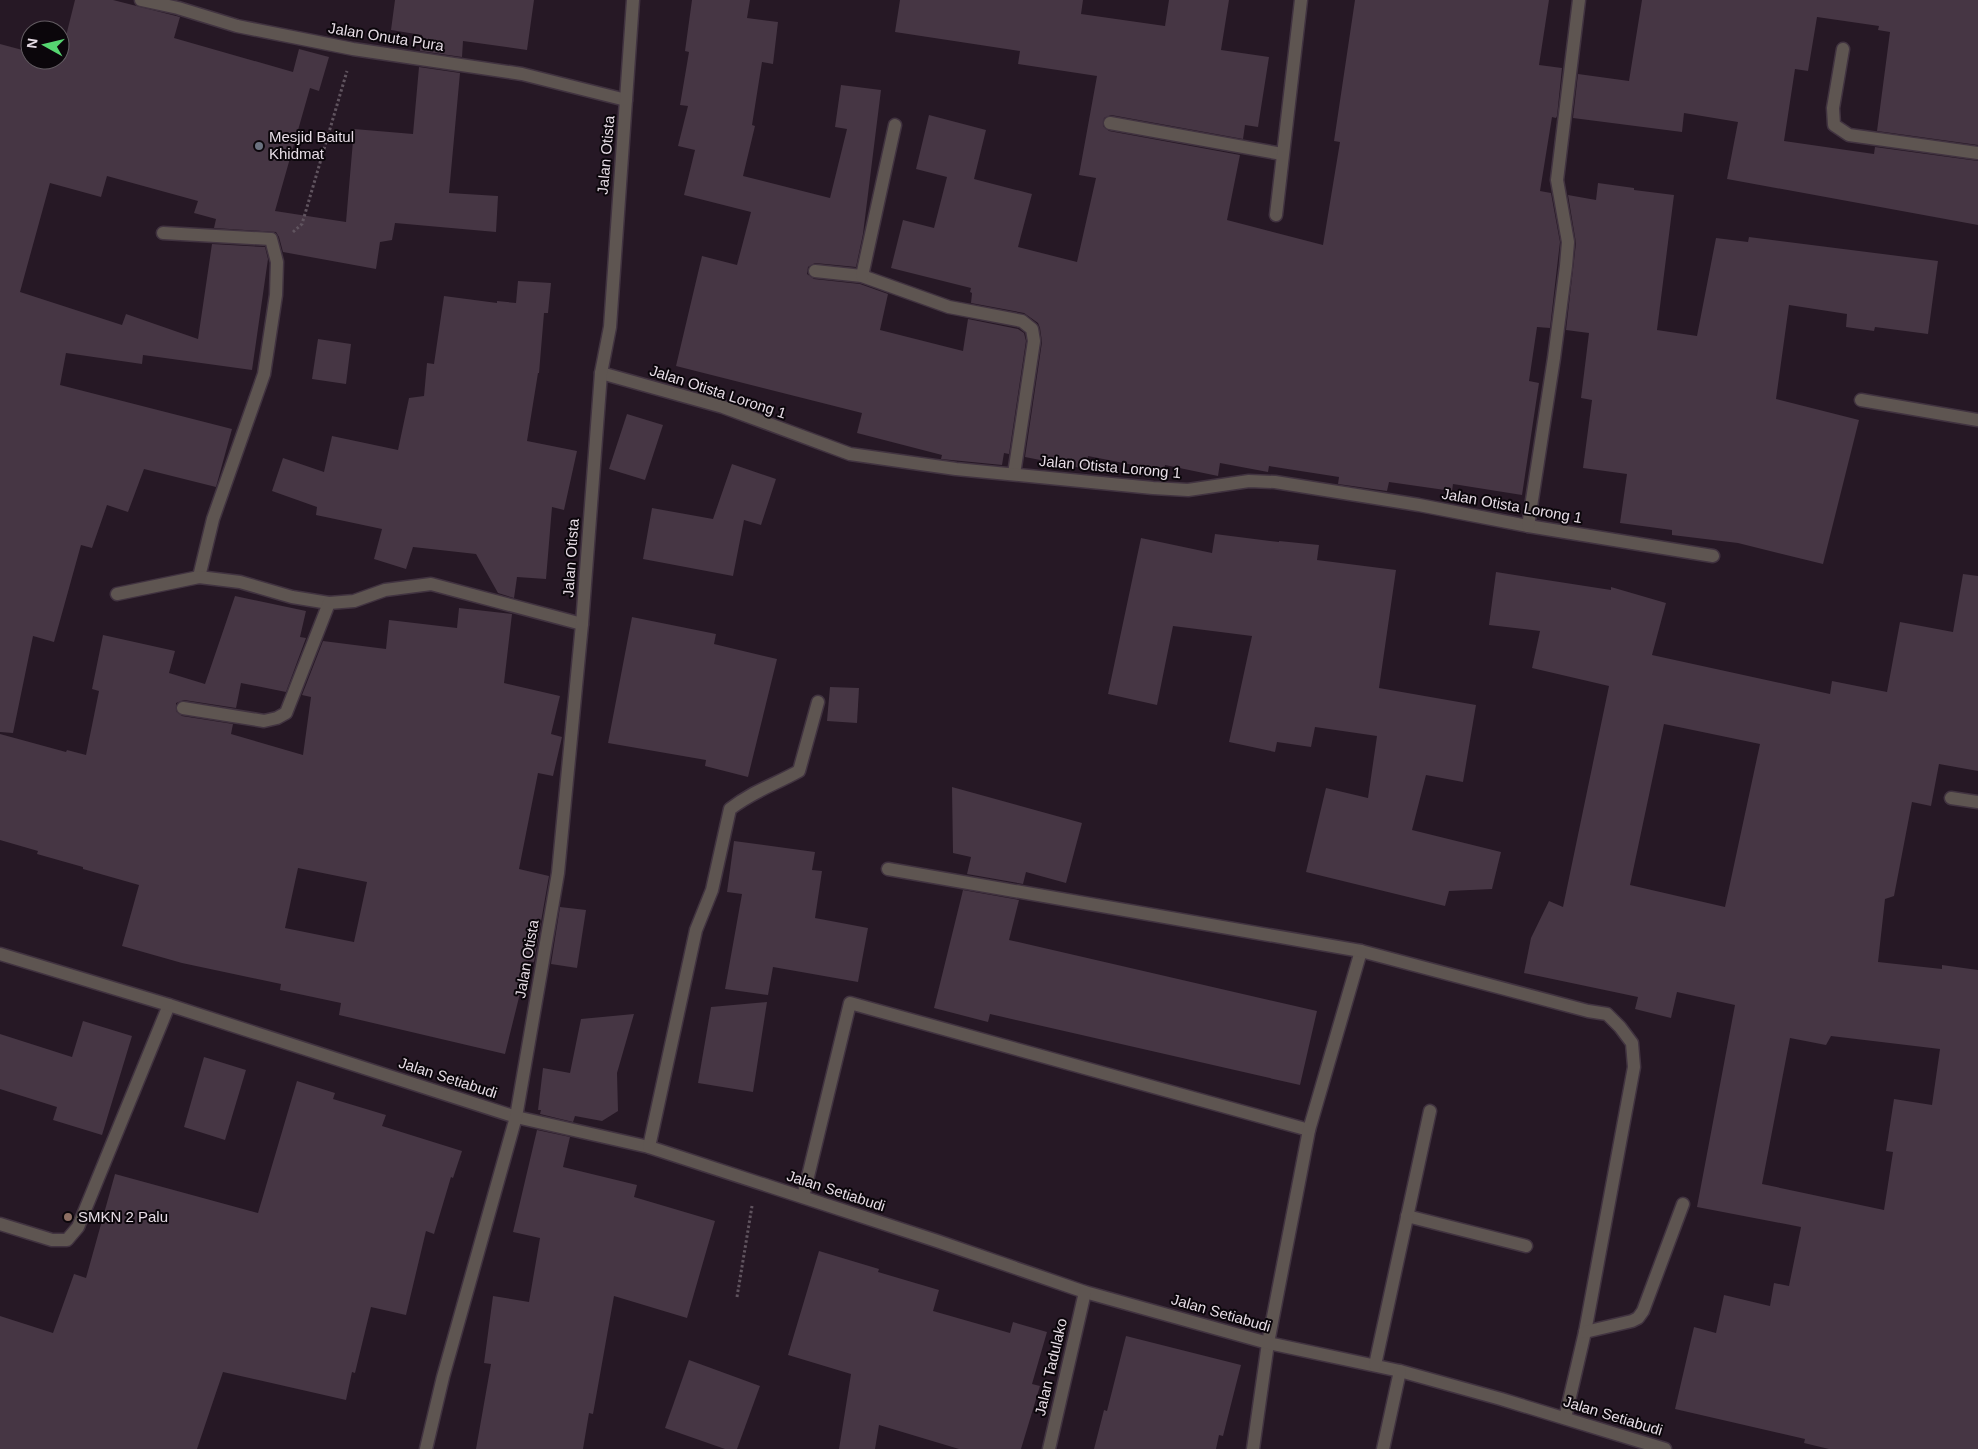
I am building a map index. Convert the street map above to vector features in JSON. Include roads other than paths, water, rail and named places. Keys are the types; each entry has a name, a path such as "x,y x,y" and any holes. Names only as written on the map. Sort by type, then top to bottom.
{"street":[{"name":"Jalan Onuta Pura","path":"141,0 178,8 237,26 353,49 522,74 626,100"},
{"name":"Jalan Otista","path":"426,1449 443,1377 516,1117 558,873 582,624 602,373 610,327 633,0"},
{"path":"1276,215 1301,0"},
{"path":"1528,526 1566,266 1568,242 1557,180 1579,0"},
{"path":"1843,49 1833,108 1834,125 1849,135 1978,153"},
{"path":"1110,123 1282,154"},
{"path":"862,276 895,125"},
{"path":"163,234 271,239 277,262 276,296 264,374 213,519 199,577"},
{"path":"815,271 862,276 941,305 1022,321 1032,329 1034,341 1014,474"},
{"name":"Jalan Otista Lorong 1","path":"602,373 723,407 850,454 956,469 1153,488 1188,490 1249,481 1276,482 1713,556"},
{"path":"1861,400 1978,420"},
{"path":"117,594 199,577 240,582 292,597 329,604 354,600 385,590 431,584 582,624"},
{"path":"183,708 264,721 277,718 286,713 329,604"},
{"path":"649,1147 696,930 711,895 730,810 754,792 777,783 799,771 818,702"},
{"path":"1951,798 1978,802"},
{"path":"888,869 1361,951 1588,1011 1607,1014 1632,1043 1634,1068 1584,1332 1565,1418"},
{"path":"1253,1449 1268,1343 1309,1130 1361,951"},
{"name":"Jalan Setiabudi","path":"0,954 169,1005 516,1117 649,1147 756,1181 1085,1292 1268,1343 1400,1371 1565,1418 1665,1449"},
{"path":"803,1197 850,1003 1309,1130"},
{"path":"0,1224 52,1240 67,1240 78,1227 169,1005"},
{"path":"1375,1365 1430,1111"},
{"path":"1584,1332 1638,1318 1643,1311 1683,1204"},
{"path":"1407,1216 1526,1246"},
{"name":"Jalan Tadulako","path":"1049,1449 1085,1292"},
{"path":"1383,1449 1400,1371"}],"place":[{"name":"Mesjid Baitul Khidmat","path":"259,146"},
{"name":"SMKN 2 Palu","path":"68,1217"}]}
